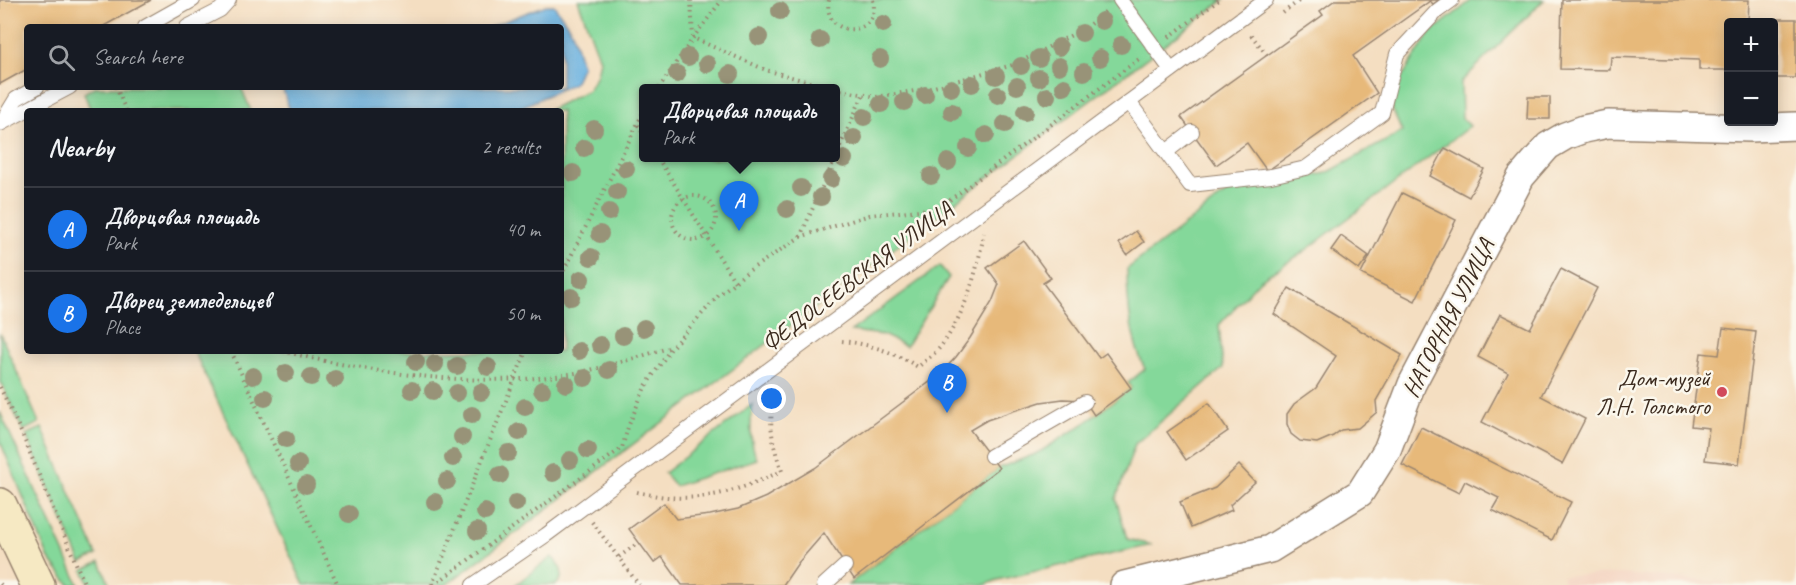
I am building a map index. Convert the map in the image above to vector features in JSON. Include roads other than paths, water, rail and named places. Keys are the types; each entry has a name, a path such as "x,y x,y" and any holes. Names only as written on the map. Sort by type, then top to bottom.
{"main road":[{"path":"0,505 38,585"}],"street":[{"name":"НАГОРНАЯ УЛИЦА","path":"1124,585 1270,549 1360,493 1387,450 1412,384 1521,177 1548,146 1584,129 1608,124 1751,128 1796,126"}],"lane":[{"path":"150,24 193,0"},
{"path":"193,24 220,10 229,0"},
{"name":"ФЕДОСЕЕВСКАЯ УЛИЦА","path":"473,585 556,528 1266,0"},
{"path":"1129,102 1190,185 1271,176 1306,168 1382,113 1397,54 1437,11 1452,0"},
{"path":"1115,4 1155,48 1171,70"},
{"path":"0,123 16,99 32,90"},
{"path":"29,108 64,90"},
{"path":"0,123 24,111"},
{"path":"1166,152 1192,132"},
{"path":"991,456 1085,402"},
{"path":"824,585 844,566"}],"water":[{"path":"546,5 554,5 572,31 582,66 574,83 564,88 564,24 498,24"},
{"path":"283,90 559,90 520,108 289,108"}],"place":[{"name":"Дворцовая площадь","path":"739,231"},
{"name":"Дом-музей Л.Н. Толстого","path":"1722,392"},
{"name":"Дворец земледельцев","path":"947,413"}]}
